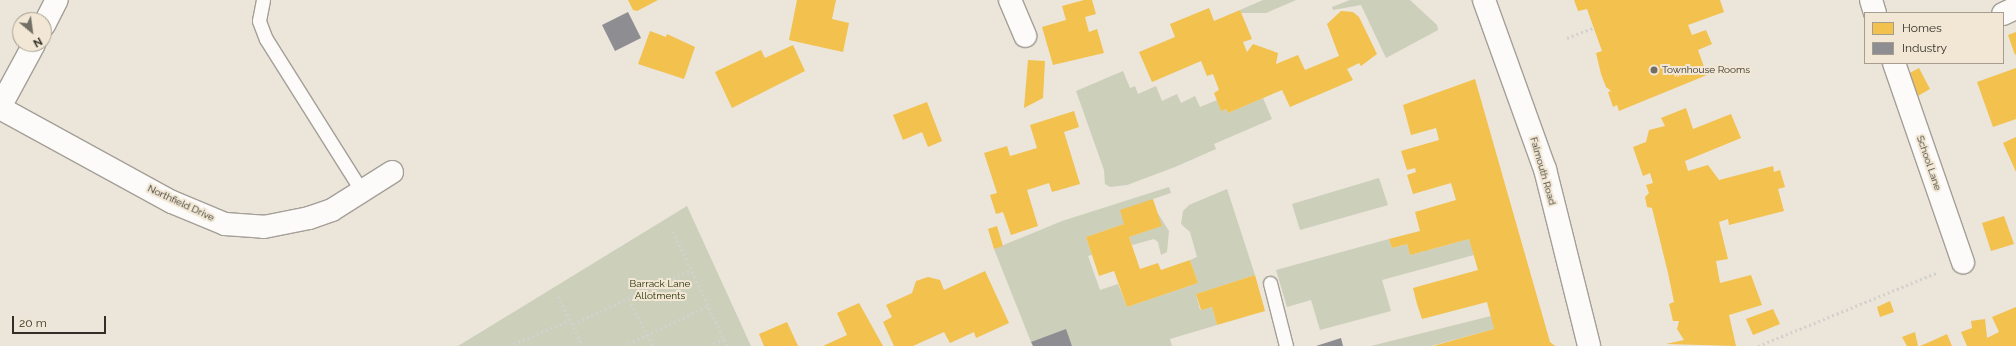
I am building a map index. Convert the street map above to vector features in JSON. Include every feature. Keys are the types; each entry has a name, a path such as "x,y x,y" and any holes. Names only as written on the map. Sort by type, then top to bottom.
{"street":[{"path":"51,12 57,0"},
{"path":"1010,0 1025,36"},
{"name":"Falmouth Road","path":"1484,0 1545,169 1589,346"},
{"path":"1871,0 1876,12"},
{"path":"2004,14 2016,8"},
{"path":"0,108 30,52"},
{"name":"School Lane","path":"1894,64 1963,262"},
{"name":"Northfield Drive","path":"0,108 172,202 225,224 285,225 332,210 392,172"}],"lane":[{"path":"263,0 259,21 266,39 362,190"},
{"path":"1270,283 1286,346"}],"path":[{"path":"1567,38 1593,28"},
{"path":"673,231 727,346"},
{"path":"1758,346 1963,262"},
{"path":"573,324 692,270"},
{"path":"558,296 573,324 582,346"},
{"path":"629,299 653,346"},
{"path":"624,346 708,306"},
{"path":"509,346 570,320"},
{"path":"709,346 724,339"}],"green space":[{"path":"1263,0 1296,0 1266,13 1241,13 1240,10"},
{"path":"1350,0 1410,0 1437,25 1438,30 1386,58 1361,5 1333,10 1332,7"},
{"path":"1123,71 1130,88 1135,86 1138,94 1156,86 1162,101 1177,94 1181,103 1195,96 1200,107 1217,100 1221,111 1226,109 1228,113 1263,98 1272,119 1214,144 1216,149 1175,167 1127,185 1110,187 1105,184 1104,170 1076,91"},
{"path":"1379,178 1388,205 1300,230 1292,204"},
{"path":"1169,187 1171,193 1153,199 1124,224 1086,237 1092,255 1088,256 1100,290 1118,284 1127,307 1198,283 1190,260 1197,257 1190,232 1181,224 1183,211 1189,205 1227,189 1255,275 1196,294 1200,310 1212,307 1217,325 1170,339 1172,346 1072,346 1066,330 1031,342 994,249 1062,221"},
{"name":"Barrack Lane Allotments","path":"687,206 751,346 458,346"},
{"path":"1157,212 1169,231 1167,252 1161,255 1158,242 1154,239 1132,245 1129,237 1161,226"},
{"path":"1389,239 1392,248 1407,244 1410,255 1469,239 1474,255 1382,280 1391,311 1320,330 1311,300 1287,307 1276,270"},
{"path":"1491,316 1494,329 1431,346 1371,346"}],"building: Homes":[{"path":"628,0 658,0 637,11 633,10"},
{"path":"797,0 836,0 832,19 849,23 843,52 789,40"},
{"path":"1084,0 1092,0 1096,14 1085,17 1089,32 1097,29 1104,53 1053,65 1042,27 1066,20 1062,6"},
{"path":"1574,0 1720,0 1724,12 1688,25 1692,35 1706,30 1712,44 1698,50 1707,75 1619,111 1617,105 1613,107 1608,92 1611,91 1606,87 1601,74 1596,53 1602,51 1587,9 1578,11"},
{"path":"1209,8 1214,21 1240,10 1252,39 1243,42 1247,52 1253,44 1278,53 1276,64 1298,55 1305,70 1339,56 1327,24 1341,11 1353,12 1359,17 1377,54 1361,66 1359,63 1347,69 1353,80 1290,107 1282,90 1228,113 1226,109 1221,111 1214,93 1219,90 1213,74 1207,76 1201,61 1152,82 1139,52 1175,37 1170,24"},
{"path":"650,31 666,37 667,34 695,47 684,79 638,64"},
{"path":"2016,32 2016,54 2015,55 2008,35"},
{"path":"793,45 805,71 732,108 715,72 761,50 765,58"},
{"path":"1028,60 1045,61 1043,98 1024,108"},
{"path":"1919,68 1930,89 1916,97 1906,75"},
{"path":"2016,68 2016,119 1993,127 1977,82"},
{"path":"1475,79 1550,342 1555,346 1433,346 1494,329 1487,302 1422,319 1417,304 1413,288 1478,270 1469,239 1410,255 1407,244 1392,248 1389,239 1420,231 1415,212 1456,200 1451,183 1413,194 1407,175 1416,172 1415,168 1407,170 1401,151 1439,140 1436,128 1411,135 1403,105"},
{"path":"927,102 942,141 928,147 922,132 903,140 893,115"},
{"path":"1686,108 1693,129 1731,114 1741,138 1685,161 1688,171 1708,165 1719,180 1773,166 1774,172 1780,170 1785,187 1778,189 1784,211 1729,225 1728,219 1719,222 1728,259 1716,261 1720,283 1751,275 1762,305 1729,315 1736,346 1666,344 1684,340 1677,329 1679,321 1673,321 1669,304 1674,302 1668,273 1652,208 1647,207 1645,197 1649,193 1646,185 1653,183 1650,173 1643,176 1633,147 1646,142 1649,130 1665,126 1661,118"},
{"path":"1074,111 1079,127 1064,132 1080,184 1052,192 1049,183 1027,190 1038,226 1011,235 1003,212 996,214 990,195 997,193 984,153 1007,146 1010,156 1037,148 1030,125"},
{"path":"2016,137 2016,172 2003,143"},
{"path":"1153,199 1162,226 1129,237 1140,269 1158,263 1161,270 1190,260 1198,283 1127,307 1114,271 1099,276 1086,237 1124,224 1120,210"},
{"path":"2004,216 2014,244 1991,251 1982,223"},
{"path":"997,226 1003,246 994,249 988,229"},
{"path":"985,271 1009,323 976,338 974,332 950,343 944,332 913,346 894,346 883,322 892,317 886,305 912,293 916,281 928,277 940,280 944,290"},
{"path":"1255,275 1265,311 1217,325 1212,307 1201,310 1196,294"},
{"path":"1890,301 1894,312 1880,317 1877,307"},
{"path":"859,303 883,346 823,346 847,335 837,313"},
{"path":"2016,307 2016,346 1967,346 1961,332 1972,328 1971,321 1985,319 1987,338 1999,332 1992,317"},
{"path":"1773,309 1780,324 1753,335 1746,319"},
{"path":"787,322 798,346 764,346 759,334"},
{"path":"1915,332 1918,346 1907,346 1902,337"},
{"path":"1947,334 1952,346 1920,346 1934,340"}],"building: Industry":[{"path":"628,12 641,38 615,51 602,25"},
{"path":"1066,329 1072,346 1033,346 1031,342"},
{"path":"1341,338 1343,346 1316,346"}],"place":[{"name":"Townhouse Rooms","path":"1654,70"}]}
